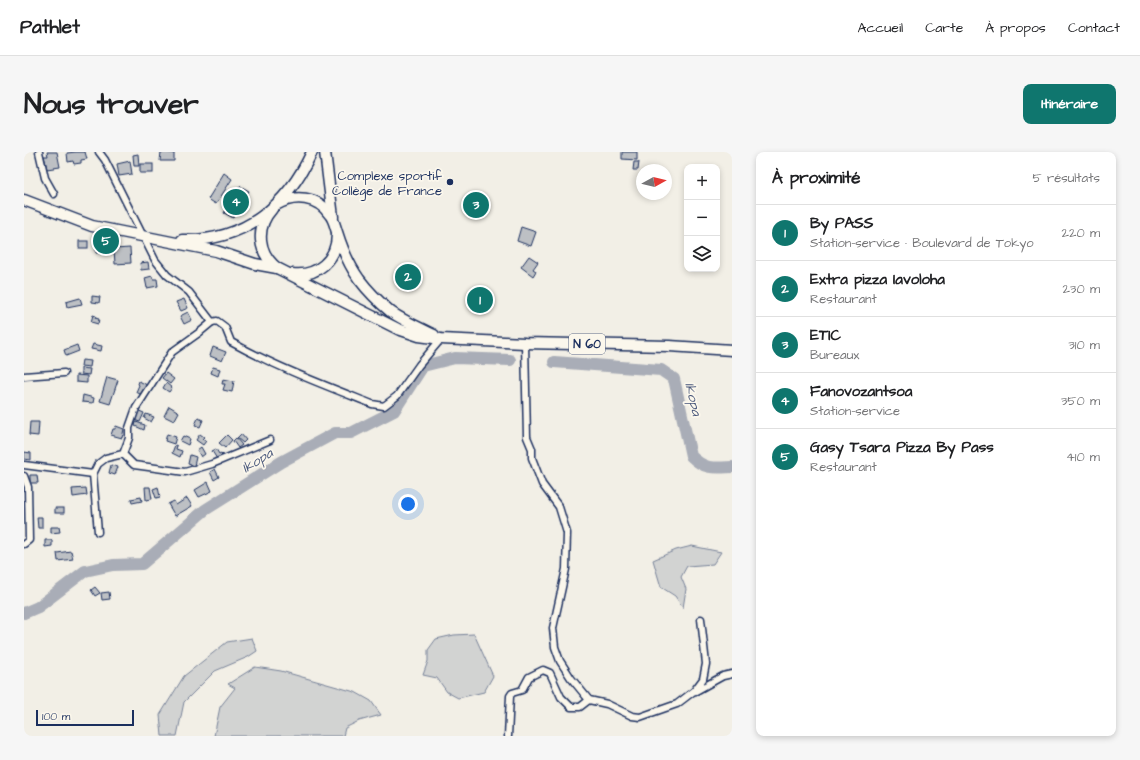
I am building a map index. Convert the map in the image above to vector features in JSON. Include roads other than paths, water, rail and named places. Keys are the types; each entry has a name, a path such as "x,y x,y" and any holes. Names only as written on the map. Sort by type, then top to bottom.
{"main road":[{"path":"312,152 304,170 268,214 262,225 260,237 265,255 282,270 398,329 419,336 441,339"},
{"path":"325,152 333,219 351,266 375,296 392,312 441,339"},
{"path":"24,200 92,226 154,238 191,240 215,237 230,233 245,228 281,202 293,198 305,198 321,206 333,219"},
{"path":"154,238 216,251 292,274 305,274 311,273 323,267 327,262 334,251 337,232"},
{"name":"N 60","path":"441,339 524,343 669,346 732,350"}],"street":[{"path":"39,152 45,178 54,194"},
{"path":"99,152 105,160 155,260 167,275 189,292 212,322"},
{"path":"123,454 129,438 129,428 136,408 172,352 212,322 217,321 226,327 231,342 249,352 301,377 372,404 384,406 397,396 419,365 441,339"},
{"path":"524,343 527,437 532,449 532,458 542,484 559,507 567,533 566,569 553,628 554,647 560,661 571,678 589,700 607,704 632,716 640,717 677,704 694,691 723,676 732,674"},
{"path":"24,376 64,373"},
{"path":"123,454 134,465 185,472 212,464 270,440"},
{"path":"98,532 93,474 98,464 106,458 123,454"},
{"path":"24,465 93,474"},
{"path":"24,476 28,487 29,540 24,544"},
{"path":"694,691 703,679 706,664 701,619"},
{"path":"508,736 510,696 512,693 522,690 529,677 543,670 550,673 561,698 571,707 580,706 589,700"}],"waterway":[{"name":"Ikopa","path":"24,613 38,607 85,571 113,565 142,564 205,510 281,462 335,433 351,433 394,411 423,366 455,358 510,360"},
{"name":"Ikopa","path":"554,362 661,370 674,379 691,456 705,466 715,468 732,467"}],"place":[{"name":"Complexe sportif Collège de France","path":"450,182"},
{"name":"Fanovozantsoa","path":"236,202"},
{"name":"ETIC","path":"476,205"},
{"name":"Gasy Tsara Pizza By Pass","path":"106,241"},
{"name":"Extra pizza Iavoloha","path":"408,277"},
{"name":"By PASS","path":"480,300"}]}
